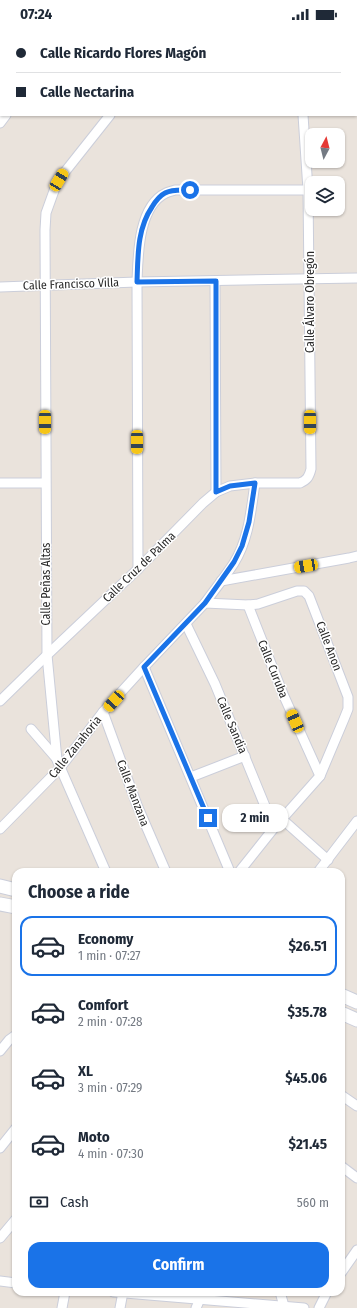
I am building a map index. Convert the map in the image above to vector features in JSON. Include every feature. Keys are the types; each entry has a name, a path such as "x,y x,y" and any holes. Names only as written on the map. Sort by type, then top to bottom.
{"street":[{"name":"Calle Peñas Altas","path":"104,868 59,764 47,655 45,230 46,213 55,188 64,173 109,116"},
{"name":"Calle Álvaro Obregón","path":"304,116 307,176"},
{"path":"138,569 137,282 141,230 146,215 156,200 165,193 175,190 305,190"},
{"name":"Calle Álvaro Obregón","path":"300,483 309,477 311,469 309,216"},
{"name":"Calle Francisco Villa","path":"0,287 137,282 357,278"},
{"path":"216,281 216,492"},
{"path":"0,483 45,483"},
{"name":"Calle Cruz de Palma","path":"0,701 216,492 230,486 255,483 300,483"},
{"name":"Calle Zanahoria","path":"0,829 59,764 103,712 205,603 234,562 242,546 249,522 255,483"},
{"path":"221,581 357,556"},
{"name":"Calle Anon","path":"248,605 258,604 297,591 304,591 309,596 348,697 348,709 320,776"},
{"path":"205,603 248,605"},
{"name":"Calle Curuba","path":"248,605 283,694 320,776"},
{"name":"Calle Sandia","path":"186,624 215,684 274,828"},
{"path":"144,667 228,868"},
{"name":"Calle Manzana","path":"103,712 137,805 164,868"},
{"path":"31,729 59,764"},
{"path":"191,777 245,756"},
{"path":"242,868 274,828 320,776"},
{"path":"282,819 328,860"},
{"path":"321,868 357,821"},
{"path":"0,886 12,889"},
{"path":"0,904 12,906"},
{"path":"345,998 357,1002"},
{"path":"345,1016 357,1020"},
{"path":"0,1051 12,1038"},
{"path":"345,1097 357,1106"},
{"path":"0,1148 12,1133"},
{"path":"345,1169 357,1178"},
{"path":"0,1238 12,1224"},
{"path":"345,1266 357,1250"},
{"path":"0,1281 12,1282"},
{"path":"62,1308 64,1296"},
{"path":"120,1296 120,1308"},
{"path":"160,1296 304,1308"},
{"path":"281,1296 284,1306"},
{"path":"319,1308 325,1296"}],"route":[{"path":"190,190 175,190 165,193 156,200 146,215 139,242 137,282 216,281 216,492 230,486 255,483 249,522 242,546 234,562 205,603 144,667 208,818"}]}
